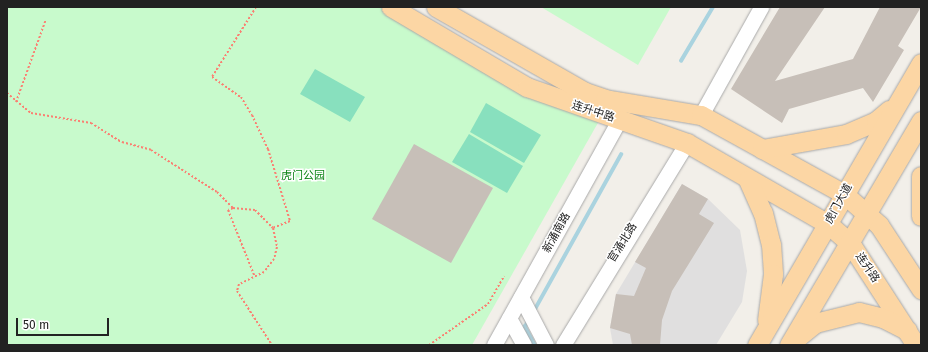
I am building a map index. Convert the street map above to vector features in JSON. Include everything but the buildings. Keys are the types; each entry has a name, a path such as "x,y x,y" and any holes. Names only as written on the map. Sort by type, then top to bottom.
{"main road":[{"name":"连升中路","path":"391,7 527,87 686,143 748,180 800,206"},
{"name":"连升中路","path":"436,7 585,92 605,99 701,115 844,194"},
{"name":"虎门大道","path":"759,341 921,63"},
{"path":"762,149 846,134 876,121 896,104"},
{"path":"790,344 921,121"},
{"path":"921,176 921,216"},
{"path":"748,180 763,213 771,251 771,306 759,341"},
{"path":"844,194 868,213 921,289"},
{"name":"连升路","path":"800,206 828,224 850,243 912,338"},
{"path":"790,344 815,323 859,312 883,318 912,338"}],"street":[{"path":"701,115 761,7"},
{"name":"新涌南路","path":"494,345 512,323 524,302 619,120"},
{"name":"官涌北路","path":"563,345 686,143"},
{"path":"524,302 546,345"},
{"path":"512,323 524,345"}],"path":[{"path":"256,7 212,77 241,97 268,149 290,221 274,228"},
{"path":"16,102 46,19"},
{"path":"7,93 31,113 92,123 122,142 151,150 217,192 233,208"},
{"path":"255,277 228,210 233,208 255,210 274,228 277,247 274,259 255,277 239,284 237,291 272,345"},
{"path":"429,345 488,304 504,276"}],"shaded area":[{"path":"682,184 708,199 740,230 747,271 742,302 716,345 613,345 610,328 616,294"}],"green space":[{"name":"虎门公园","path":"7,7 402,7 599,121 472,345 7,345"},
{"path":"541,7 671,7 638,65"},
{"path":"315,69 365,97 350,122 300,94"},
{"path":"486,103 541,135 524,163 470,132"},
{"path":"469,134 523,166 507,193 452,162"}],"waterway":[{"path":"681,61 713,7"},
{"path":"534,311 621,155"},
{"path":"522,332 529,320"},
{"path":"525,326 535,345"}]}
